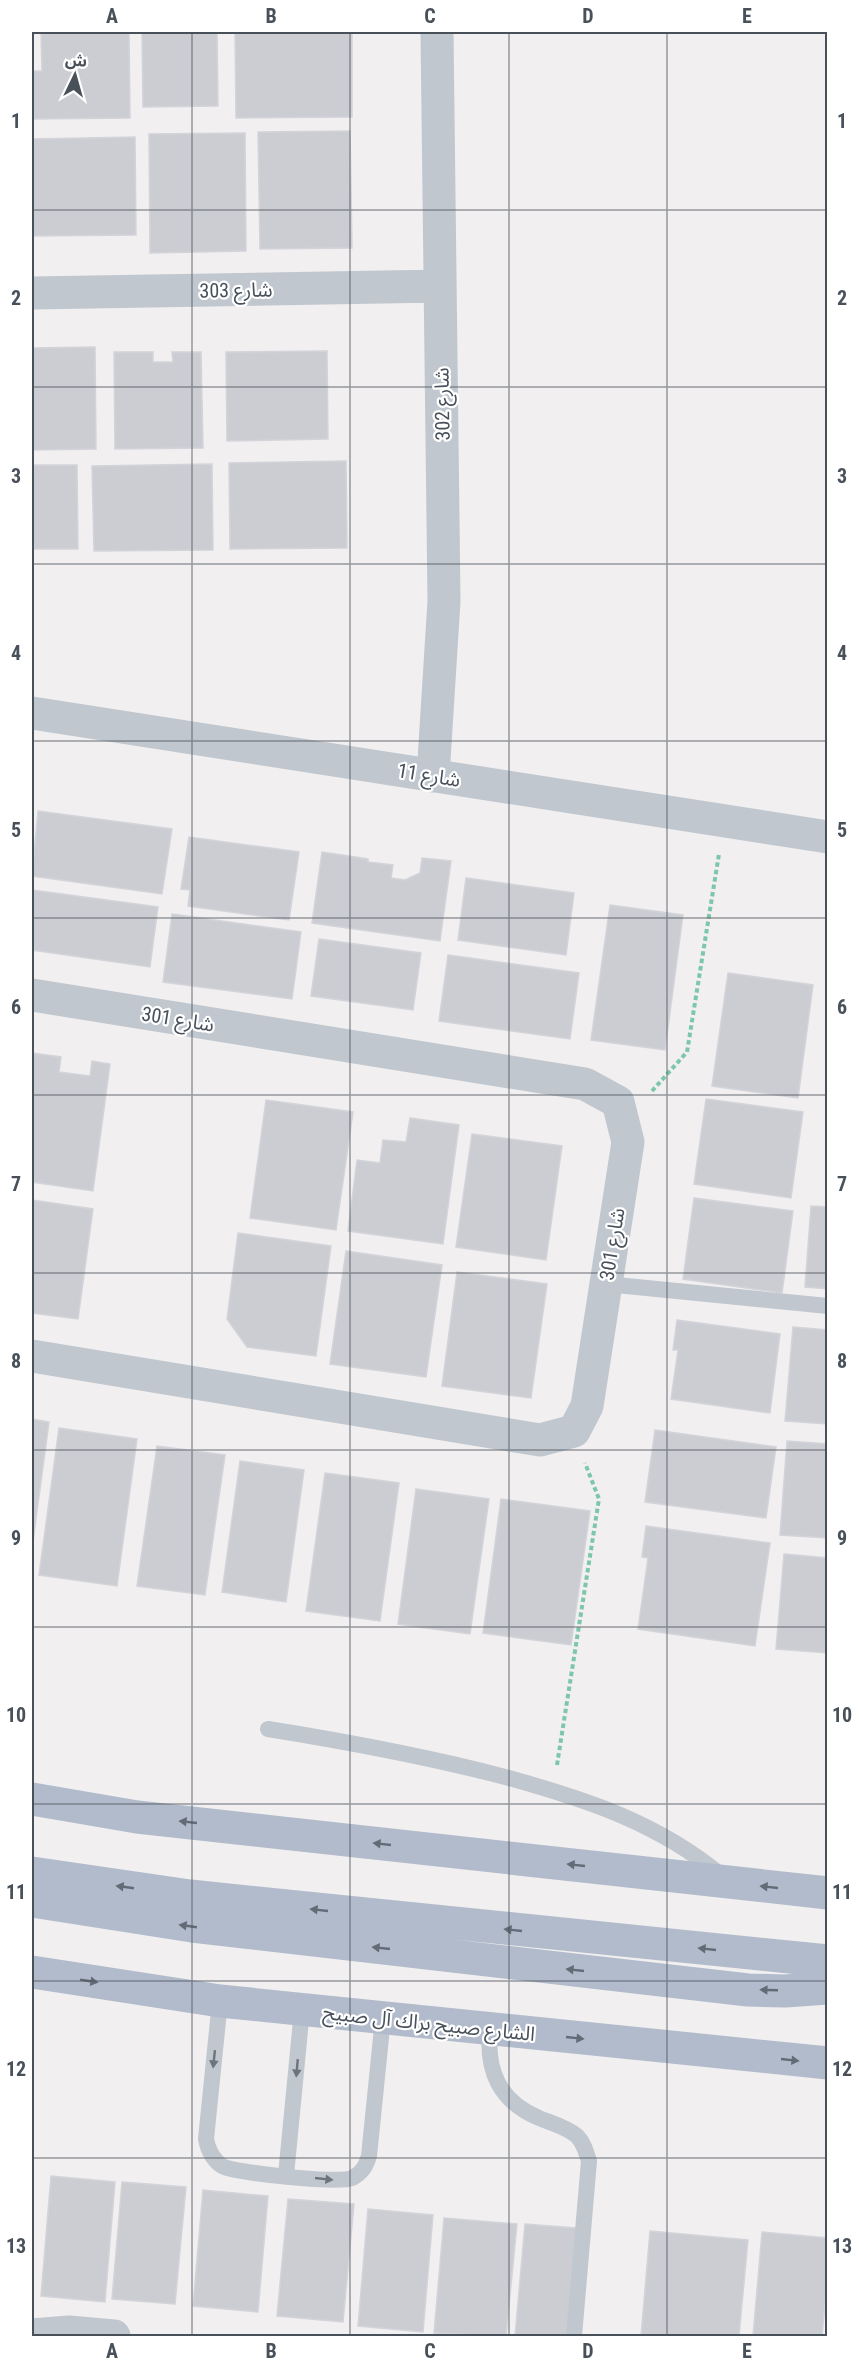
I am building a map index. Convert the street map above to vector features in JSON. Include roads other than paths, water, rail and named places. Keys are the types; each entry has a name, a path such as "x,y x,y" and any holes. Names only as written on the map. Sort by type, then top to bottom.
{"main road":[{"path":"32,1799 137,1817 828,1893"},
{"path":"32,1873 201,1898 828,1961"},
{"path":"32,1901 192,1926 748,1990 785,1991 828,1988"},
{"name":"الشارع صبيح براك آل صبيح","path":"32,1972 220,2001 828,2063"}],"street":[{"name":"شارع 302","path":"433,776 444,601 437,32"},
{"name":"شارع 303","path":"32,293 440,286"},
{"name":"شارع 11","path":"32,712 828,837"},
{"name":"شارع 301","path":"32,995 585,1084 618,1102 628,1142 587,1406 574,1431 540,1440 32,1356"},
{"path":"32,2335 69,2332 114,2337"}],"lane":[{"path":"606,1284 828,1306"},
{"path":"268,1729 412,1755 553,1791 629,1818 665,1835 699,1857 730,1882"},
{"path":"220,2001 206,2139 216,2162 233,2170 342,2181 360,2172 369,2156 383,2018"},
{"path":"286,2175 302,2010"},
{"path":"490,2029 489,2060 501,2089 524,2111 576,2135 585,2147 589,2161 574,2337"}]}
